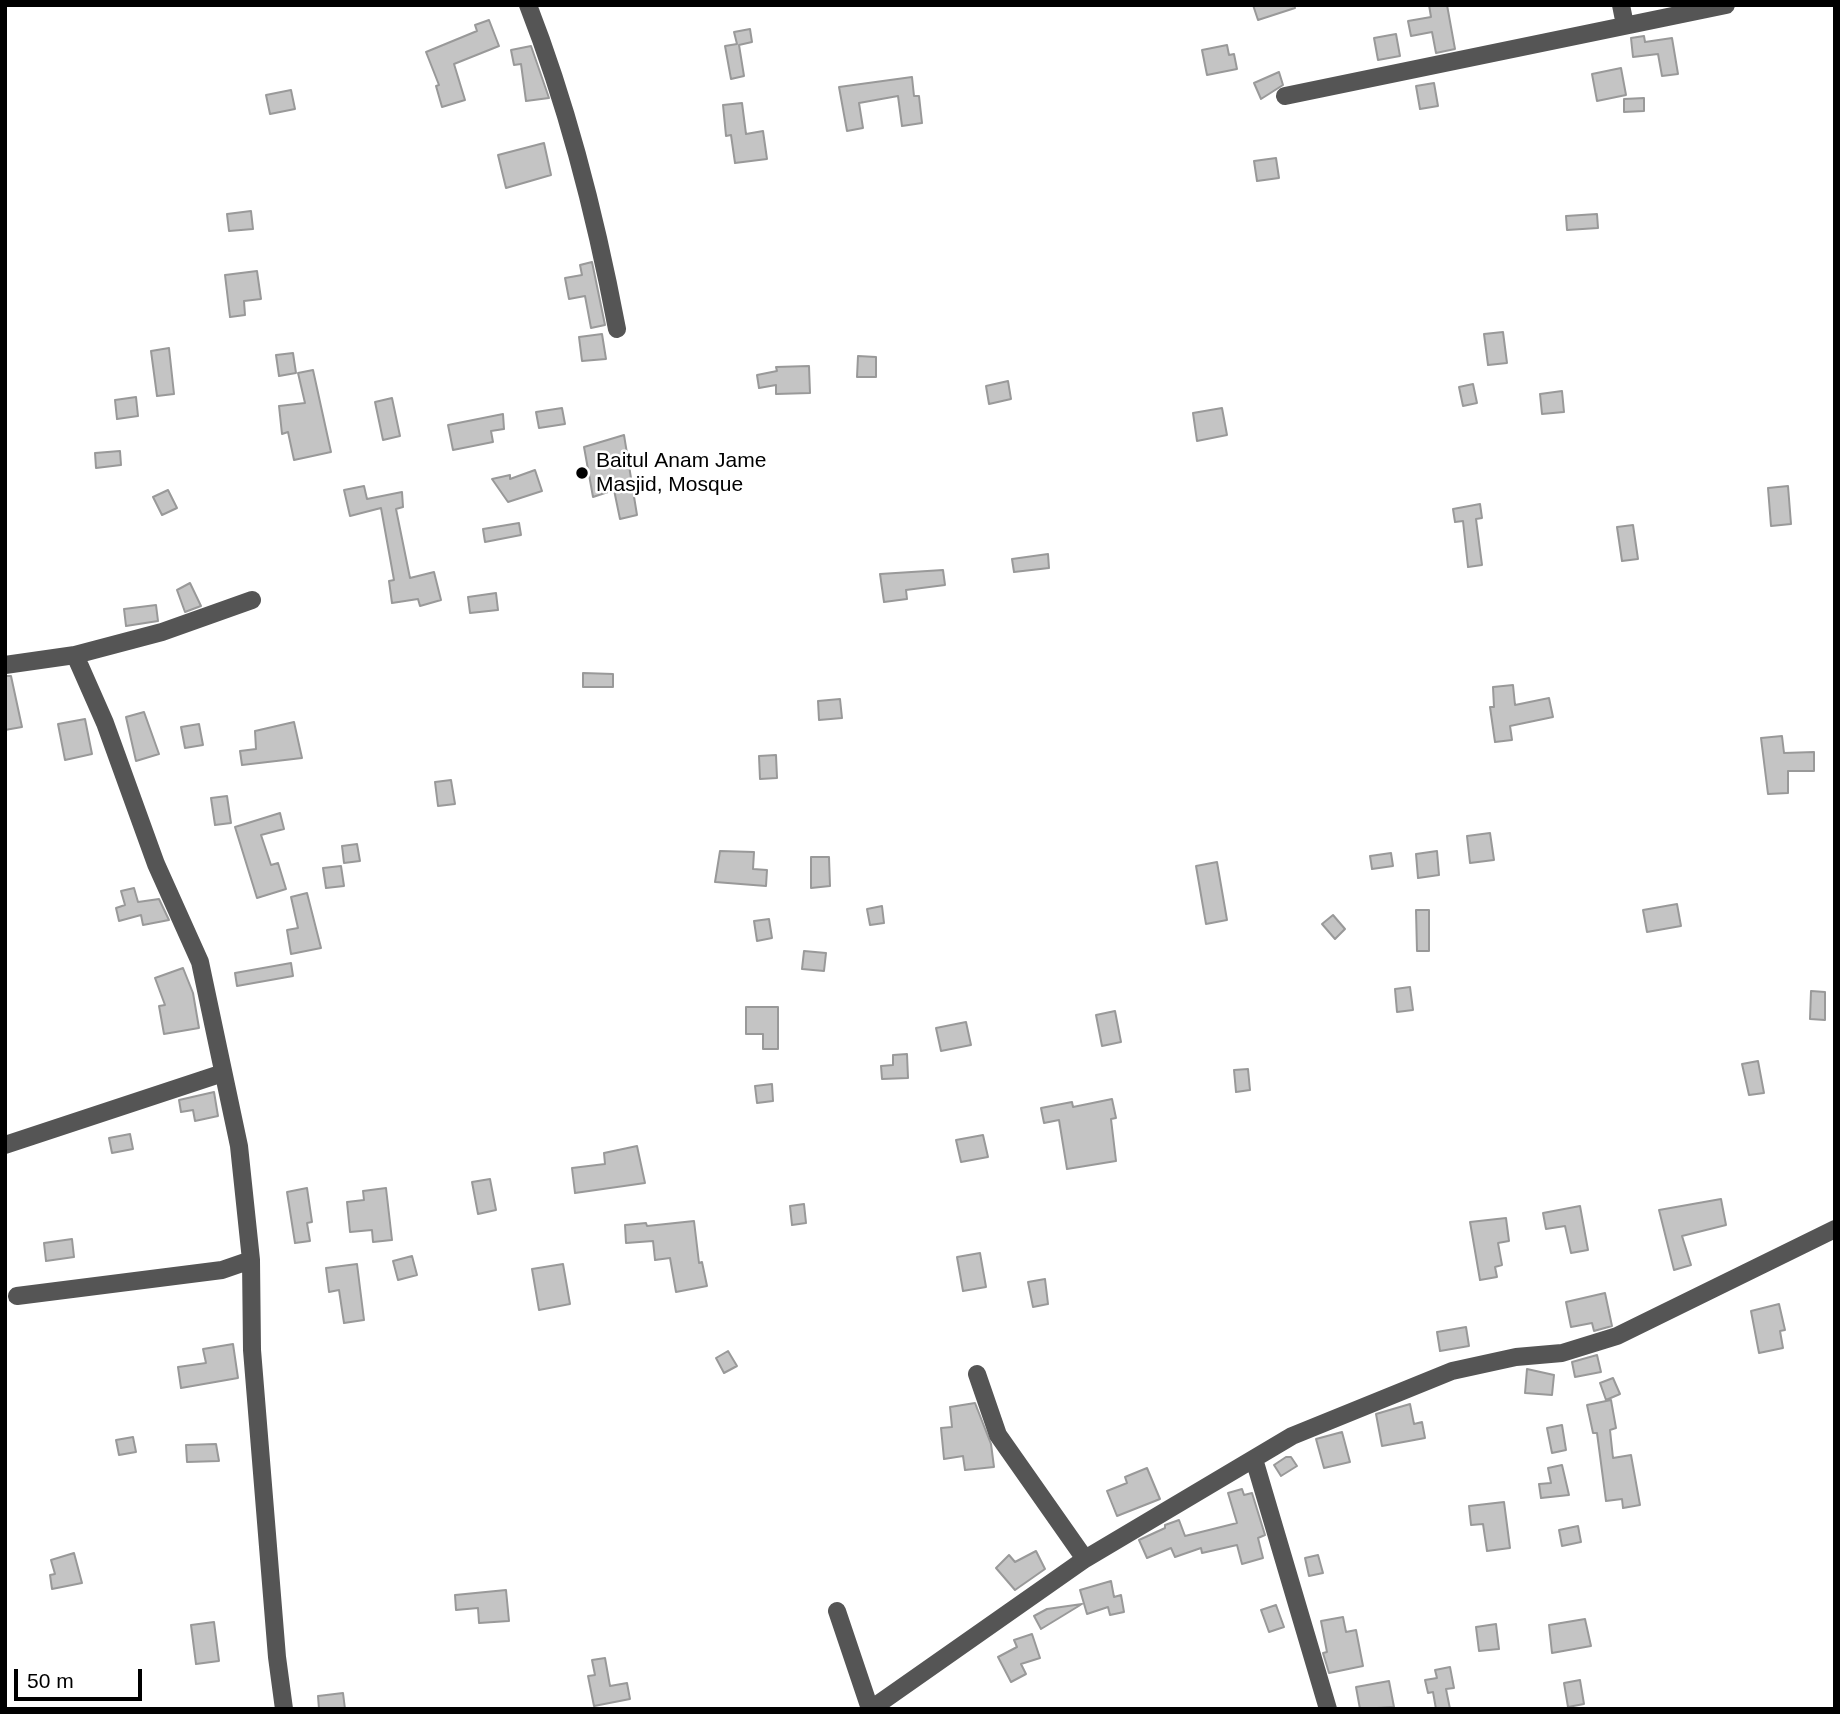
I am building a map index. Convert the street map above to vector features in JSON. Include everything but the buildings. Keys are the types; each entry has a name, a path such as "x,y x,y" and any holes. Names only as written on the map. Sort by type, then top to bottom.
{"street":[{"path":"528,5 557,81 600,234 617,329"},
{"path":"1621,5 1625,25"},
{"path":"1285,96 1726,5"},
{"path":"5,665 75,655 162,632 252,600"},
{"path":"75,655 105,723 156,864 200,962 239,1146 251,1260 251,1349 277,1657 284,1709"},
{"path":"5,1145 223,1073"},
{"path":"836,1611 871,1709 1085,1559 1292,1436 1452,1371 1516,1357 1562,1353 1617,1336 1835,1229"},
{"path":"16,1296 222,1270 251,1260"},
{"path":"977,1374 998,1435 1085,1559"},
{"path":"1254,1459 1328,1709"}],"place":[{"name":"Baitul Anam Jame Masjid, Mosque","path":"582,473"}]}
